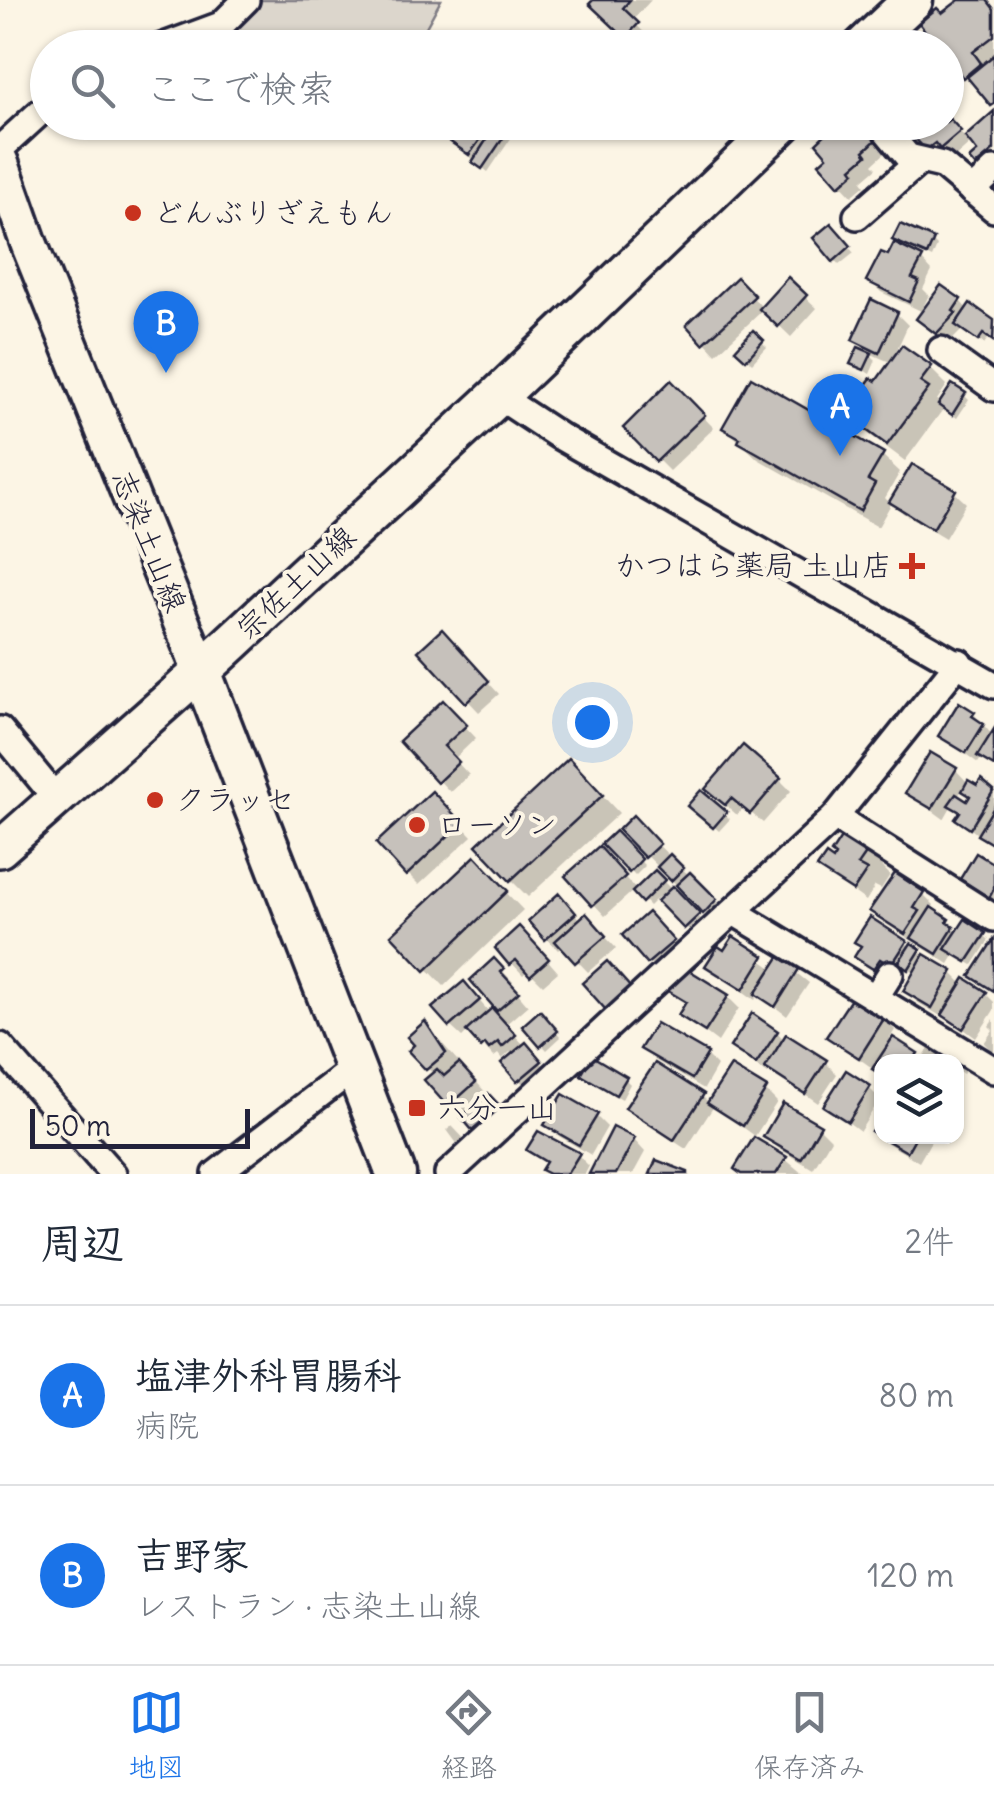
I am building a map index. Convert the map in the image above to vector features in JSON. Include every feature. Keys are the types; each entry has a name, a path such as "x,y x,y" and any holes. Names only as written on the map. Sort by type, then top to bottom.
{"main road":[{"path":"881,30 913,0"},
{"name":"宗佐土山線","path":"200,671 498,396 765,140"},
{"name":"志染土山線","path":"0,162 36,263 200,671"},
{"path":"0,850 200,671 396,1174"}],"street":[{"path":"208,30 221,25 246,0"},
{"path":"0,149 30,122"},
{"path":"893,140 908,157 940,159 994,209"},
{"path":"857,216 940,159"},
{"path":"972,191 994,170"},
{"path":"941,350 985,371"},
{"path":"498,396 576,446 994,684"},
{"path":"448,1174 835,817 960,662"},
{"path":"0,730 56,798"},
{"path":"835,817 994,918"},
{"path":"734,912 994,1070"},
{"path":"875,998 890,974"},
{"path":"0,1046 112,1174"},
{"path":"216,1174 354,1068"}],"shaded area":[{"path":"254,0 441,0 424,30 225,30"}],"building":[{"path":"593,0 630,0 623,8 639,23 632,30 617,30 589,4"},
{"path":"959,0 987,0 994,9 994,36 973,52 981,63 964,77 964,30 925,30 919,23 937,8 942,13"},
{"path":"994,55 994,104 991,106 967,77"},
{"path":"994,111 994,150 975,166 969,159 977,152 965,137"},
{"path":"448,140 480,140 469,155"},
{"path":"486,140 502,140 482,169 472,162"},
{"path":"876,140 852,168 855,172 839,186 819,163 827,156 816,143"},
{"path":"917,140 950,140 940,149 935,143 926,150"},
{"path":"831,223 851,246 833,262 813,238"},
{"path":"900,224 934,239 927,255 892,240"},
{"path":"894,243 923,257 912,278 919,281 909,302 866,281 881,252 888,255"},
{"path":"737,277 755,296 703,344 686,325"},
{"path":"788,277 807,295 778,327 759,309"},
{"path":"941,285 961,299 953,311 956,313 936,334 916,319"},
{"path":"871,299 898,312 879,353 852,340"},
{"path":"970,303 994,320 993,341 983,334 978,341 955,325"},
{"path":"753,330 764,340 746,360 735,350"},
{"path":"902,345 932,366 920,382 929,388 887,445 844,414 871,378 876,381"},
{"path":"858,347 872,353 864,370 850,364"},
{"path":"751,377 884,453 868,480 875,484 860,511 738,442 740,438 722,428"},
{"path":"671,380 705,415 656,462 623,428"},
{"path":"952,384 966,393 952,415 938,405"},
{"path":"912,464 956,490 933,529 889,502"},
{"path":"442,629 489,681 466,703 418,651"},
{"path":"443,700 467,725 444,746 459,762 437,783 399,741"},
{"path":"959,702 975,712 972,716 984,724 966,753 938,736"},
{"path":"994,729 994,766 977,756"},
{"path":"743,745 781,778 750,814 731,798 725,805 705,789"},
{"path":"930,752 957,768 932,809 905,793"},
{"path":"569,758 603,795 510,881 476,845"},
{"path":"981,779 994,790 970,829 955,819 960,812 948,805 956,794 967,801 970,796 962,791 968,780 977,785"},
{"path":"701,790 727,812 713,828 687,806"},
{"path":"432,791 462,823 406,876 376,843"},
{"path":"994,807 994,845 977,835"},
{"path":"633,815 660,844 645,858 618,830"},
{"path":"615,831 642,859 629,873 601,844"},
{"path":"844,833 869,849 858,865 867,870 853,891 817,868 826,855 833,860 835,856 831,853"},
{"path":"599,846 626,876 592,906 565,876"},
{"path":"976,853 994,864 994,889 989,898 960,879"},
{"path":"670,854 684,868 671,881 657,867"},
{"path":"475,856 508,891 425,971 391,935"},
{"path":"655,870 665,880 642,903 632,892"},
{"path":"690,872 717,899 703,914 676,885"},
{"path":"895,873 924,892 914,908 920,911 905,934 869,911"},
{"path":"673,886 700,914 684,929 657,901"},
{"path":"559,893 576,913 545,940 528,921"},
{"path":"931,907 954,927 937,954 911,938"},
{"path":"648,912 674,941 647,964 622,935"},
{"path":"586,913 606,936 575,963 555,941"},
{"path":"870,917 907,941 891,966 880,959 873,969 854,957 861,946 854,942"},
{"path":"965,919 986,933 967,962 945,949"},
{"path":"519,926 549,959 530,976 516,960 509,965 495,948"},
{"path":"733,936 764,956 743,990 705,966 718,946 724,950"},
{"path":"994,939 994,991 970,976"},
{"path":"911,943 921,949 908,970 898,963"},
{"path":"924,954 953,971 932,1008 903,991"},
{"path":"779,957 799,969 775,1007 755,994"},
{"path":"494,958 519,992 497,1011 470,980"},
{"path":"607,961 631,988 606,1010 582,983"},
{"path":"684,967 729,995 705,1032 678,1015 686,1002 668,991"},
{"path":"965,978 987,992 963,1029 942,1015"},
{"path":"464,981 480,1000 449,1027 432,1008"},
{"path":"853,996 885,1017 859,1058 826,1037"},
{"path":"492,1008 516,1035 502,1047 498,1042 489,1049 485,1044 481,1048 466,1031"},
{"path":"540,1010 558,1031 540,1047 522,1026"},
{"path":"752,1013 778,1031 756,1064 730,1047"},
{"path":"425,1021 446,1053 426,1070 408,1051 414,1045 407,1037"},
{"path":"656,1023 708,1053 692,1079 640,1049"},
{"path":"786,1034 827,1060 805,1094 765,1068"},
{"path":"893,1037 918,1053 917,1054 882,1054"},
{"path":"526,1042 542,1061 517,1082 501,1063"},
{"path":"592,1056 627,1077 616,1095 581,1075"},
{"path":"459,1063 476,1082 448,1107 424,1080 437,1069 444,1076"},
{"path":"655,1063 704,1094 674,1140 625,1108"},
{"path":"731,1066 767,1088 743,1126 707,1103"},
{"path":"846,1070 871,1086 848,1122 823,1106"},
{"path":"488,1093 500,1106 472,1130 461,1117"},
{"path":"563,1094 598,1114 579,1145 544,1125"},
{"path":"783,1103 821,1125 801,1159 763,1137"},
{"path":"613,1127 635,1138 616,1174 589,1174"},
{"path":"538,1131 580,1153 567,1174 541,1170 546,1162 526,1150"},
{"path":"754,1137 787,1157 776,1174 741,1174 734,1169"},
{"path":"893,1144 912,1144 907,1152"},
{"path":"656,1160 688,1172 688,1174 650,1174"}],"place":[{"name":"どんぶりざえもん","path":"133,213"},
{"name":"吉野家","path":"166,373"},
{"name":"塩津外科胃腸科","path":"840,456"},
{"name":"かつはら薬局 土山店","path":"912,566"},
{"name":"クラッセ","path":"155,800"},
{"name":"ローソン","path":"417,825"},
{"name":"六分一山","path":"417,1108"}]}
